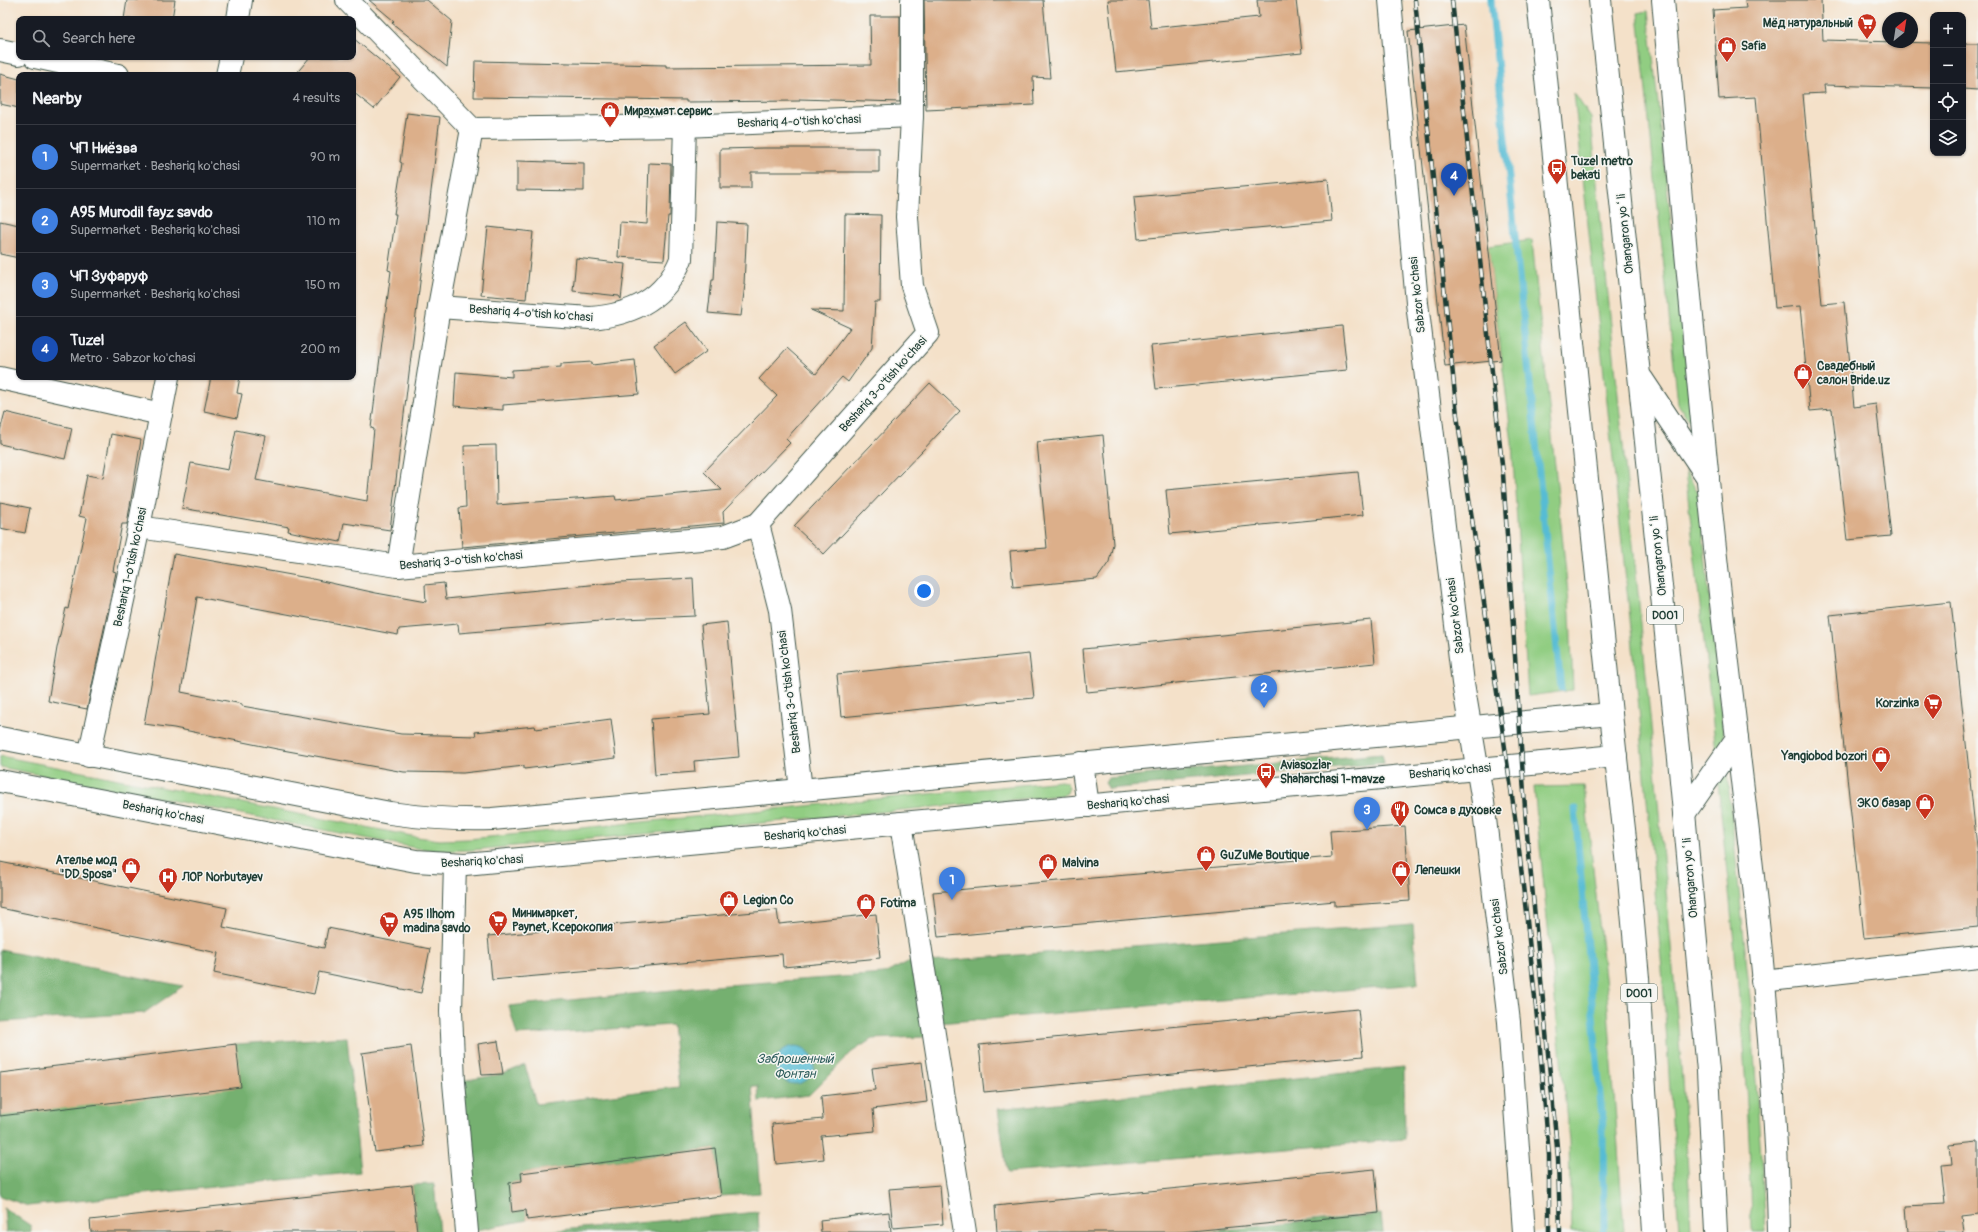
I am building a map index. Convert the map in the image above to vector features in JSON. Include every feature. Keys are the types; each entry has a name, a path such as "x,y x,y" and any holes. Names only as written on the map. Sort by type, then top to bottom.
{"main road":[{"path":"238,16 241,0"},
{"path":"347,0 472,129 439,306 398,566"},
{"name":"Beshariq 3-o'tish ko'chasi","path":"139,527 398,566 723,537 758,524 928,333 912,286 907,217 912,116 912,0"},
{"name":"Sabzor ko'chasi","path":"1390,0 1417,303 1463,683 1483,802 1509,1022 1524,1232"},
{"name":"D001","path":"1538,0 1638,978 1654,1232"},
{"name":"Ohangaron yoʻli","path":"1600,0 1684,814 1708,1072 1716,1232"},
{"path":"1663,0 1708,478 1762,981 1774,1111 1778,1232"},
{"path":"0,50 16,53"},
{"path":"48,60 104,72"},
{"path":"228,72 230,60"},
{"name":"Beshariq 4-o'tish ko'chasi","path":"472,129 685,126 912,116"},
{"name":"Beshariq 4-o'tish ko'chasi","path":"439,306 590,318 611,316 633,310 652,298 669,282 681,259 685,126"},
{"path":"1640,376 1708,478"},
{"path":"0,378 161,414"},
{"name":"Beshariq 1-o'tish ko'chasi","path":"89,756 139,527 167,380"},
{"name":"Beshariq 3-o'tish ko'chasi","path":"758,524 780,610 801,790"},
{"path":"0,738 390,813 424,818 492,819 1611,714"},
{"path":"1684,814 1737,738"},
{"name":"Beshariq ko'chasi","path":"0,781 416,861 455,864 504,861 1616,756"},
{"path":"1082,764 1088,806"},
{"path":"901,823 965,1232"},
{"path":"455,864 451,1011 454,1082 467,1232"},
{"path":"1762,981 1978,957"}],"green space":[{"path":"1648,11 1693,426 1678,404 1638,13"},
{"path":"1574,93 1591,118 1647,680 1668,913 1683,1095 1691,1232 1679,1232 1663,981 1636,675"},
{"path":"1532,240 1570,613 1573,690 1528,696 1512,443 1488,246"},
{"path":"1685,470 1699,495 1724,742 1716,751"},
{"path":"1382,754 1384,763 1109,789 1105,783 1108,778"},
{"path":"0,756 417,837 440,840 469,839 1061,781 1066,782 1069,787 1067,793 1063,795 472,850 440,851 416,848 0,767"},
{"path":"1727,773 1751,1007 1766,1232 1752,1232 1748,1120 1740,1008 1718,783"},
{"path":"1584,786 1607,995 1624,1232 1571,1232 1569,1141 1534,787"},
{"path":"1413,924 1418,984 938,1023 929,962"},
{"path":"0,950 183,986 144,1013 0,1022"},
{"path":"922,955 933,1031 923,1037 872,1039 852,1052 809,1095 759,1101 758,1086 752,1086 760,1193 721,1196 715,1148 521,1173 522,1181 509,1183 512,1212 526,1210 527,1220 467,1232 454,1082 503,1074 525,1065 536,1104 679,1087 672,1025 517,1035 509,1006 713,986 884,974"},
{"path":"347,1037 360,1172 28,1206 0,1196 0,1116 236,1044"},
{"path":"1404,1067 1405,1139 1007,1173 998,1109"},
{"path":"434,1184 439,1232 413,1232 417,1231 412,1185"},
{"path":"4,1208 31,1226 31,1232 6,1232"},
{"path":"758,1212 759,1232 538,1232"},
{"path":"1381,1214 1383,1232 1204,1232"}],"water":[{"name":"Заброшенный Фонтан","path":"791,1046 799,1046 806,1049 811,1054 814,1065 811,1076 806,1081 799,1084 791,1084 784,1081 779,1076 776,1069 776,1061 779,1054 784,1049"}],"building":[{"path":"127,0 175,0 172,16 124,16"},
{"path":"369,0 427,0 452,21 447,67 392,23 394,21"},
{"path":"924,0 1043,0 1050,78 1033,77 1034,105 926,110"},
{"path":"1108,0 1148,0 1151,28 1259,17 1257,0 1296,0 1302,53 1116,72"},
{"path":"1745,0 1821,0 1823,40 1882,42 1882,48 1918,48 1918,43 1930,43 1930,88 1824,85 1825,93 1803,94 1822,304 1844,302 1854,407 1876,404 1891,536 1847,540 1832,409 1810,411 1800,306 1775,308 1756,97 1719,99 1713,10 1746,8"},
{"path":"870,16 900,16 900,102 799,99 799,101 686,102 686,100 474,97 475,61 666,65 666,67 871,65"},
{"path":"1464,25 1501,360 1445,366 1408,31"},
{"path":"356,40 400,77 374,109 356,94 356,72 298,72 308,60 356,60"},
{"path":"1966,44 1978,44 1978,90 1966,89"},
{"path":"0,74 16,78 16,107 0,104"},
{"path":"407,113 440,117 390,530 344,523 340,542 288,531 289,527 182,508 191,463 228,470 236,430 266,436 256,480 367,501 374,429 371,428 391,271 388,270 396,214 394,214 402,163 400,162"},
{"path":"879,148 879,172 751,172 751,188 720,188 720,149"},
{"path":"517,161 584,163 584,191 517,190"},
{"path":"649,163 671,164 670,216 668,216 664,260 618,257 620,222 647,224"},
{"path":"1328,179 1332,221 1138,239 1134,197"},
{"path":"845,214 881,215 880,302 875,302 872,348 848,382 842,377 786,439 790,443 723,512 724,523 462,547 459,508 466,507 464,446 496,445 497,505 615,496 616,500 722,490 704,472 777,396 759,379 787,348 816,374 850,328 811,310 844,311"},
{"path":"0,221 16,224 16,257 0,254"},
{"path":"717,222 747,224 745,284 741,316 708,313 712,280 714,280"},
{"path":"488,227 533,232 526,299 481,295"},
{"path":"576,258 625,264 621,299 619,296 573,291"},
{"path":"686,322 707,351 675,374 654,345"},
{"path":"1342,326 1347,370 1156,389 1151,346"},
{"path":"635,360 639,394 503,405 503,410 454,406 456,372 512,377 512,370 561,367 561,364 592,362 592,365"},
{"path":"210,380 239,380 237,393 242,394 237,418 204,411"},
{"path":"930,383 960,411 824,554 794,526"},
{"path":"5,412 72,428 65,459 0,444 0,431"},
{"path":"111,434 141,440 127,524 122,524 113,571 116,572 87,709 48,701 57,648 66,608 68,609 87,518 79,516 87,475 103,478"},
{"path":"1103,435 1113,544 1109,562 1097,579 1013,587 1010,551 1047,548 1037,442"},
{"path":"1358,472 1363,515 1170,534 1166,490"},
{"path":"0,502 30,508 25,533 0,528"},
{"path":"174,554 308,578 426,602 425,585 444,583 446,599 621,582 693,578 695,616 624,619 459,633 458,624 399,629 398,635 197,597 181,692 242,704 242,706 401,734 476,736 475,732 535,726 536,729 611,719 616,758 524,769 524,766 463,773 404,772 277,749 174,728 144,724"},
{"path":"1951,602 1978,856 1978,927 1864,938 1830,615"},
{"path":"1371,620 1375,663 1087,692 1083,649"},
{"path":"727,622 739,757 694,761 695,772 655,775 651,719 710,714 701,625"},
{"path":"1029,654 1034,698 841,717 837,674"},
{"path":"1405,826 1410,901 1335,906 1335,901 938,937 933,892 1332,857 1330,831"},
{"path":"0,862 227,908 223,927 324,948 328,928 430,949 421,993 319,972 314,994 214,973 218,953 0,908"},
{"path":"777,910 779,924 876,914 880,958 783,967 782,954 492,980 488,936"},
{"path":"1358,1009 1363,1056 984,1092 979,1045"},
{"path":"498,1041 503,1074 482,1075 478,1044"},
{"path":"236,1044 241,1087 0,1116 0,1073"},
{"path":"411,1046 424,1146 375,1152 362,1053"},
{"path":"922,1062 927,1102 873,1109 875,1131 821,1136 824,1159 776,1164 772,1124 823,1119 821,1096 875,1090 872,1068"},
{"path":"1978,1141 1978,1213 1961,1215 1963,1232 1908,1232 1906,1206 1945,1204 1941,1165 1951,1164 1949,1144"},
{"path":"715,1148 721,1196 527,1220 526,1210 512,1212 509,1183 522,1181 521,1173"},
{"path":"1375,1169 1379,1213 1181,1232 997,1232 995,1206"},
{"path":"412,1185 417,1232 91,1232 90,1220"},
{"path":"940,1185 943,1224 893,1228 889,1189"},
{"path":"889,1212 891,1232 821,1232 820,1220"}],"waterway":[{"path":"1491,0 1561,688"},
{"path":"1575,809 1603,1128 1604,1232"}],"railway":[{"path":"1415,0 1457,415 1516,824 1527,921 1549,1155 1549,1232"},
{"path":"1452,0 1503,474 1526,823 1558,1158 1560,1232"}],"place":[{"name":"Мёд натуральный","path":"1867,40"},
{"name":"Safia","path":"1727,63"},
{"name":"Мирахмат сервис","path":"610,128"},
{"name":"Tuzel metro bekati","path":"1557,185"},
{"name":"Tuzel","path":"1454,196"},
{"name":"Свадебный салон Bride.uz","path":"1803,390"},
{"name":"A95 Murodil fayz savdo","path":"1264,708"},
{"name":"Korzinka","path":"1933,720"},
{"name":"Yangiobod bozori","path":"1881,773"},
{"name":"Aviasozlar Shaharchasi 1-mavze","path":"1266,789"},
{"name":"ЭКО базар","path":"1925,820"},
{"name":"Сомса в духовке","path":"1400,827"},
{"name":"ЧП Зуфаруф","path":"1367,830"},
{"name":"GuZuMe Boutique","path":"1206,872"},
{"name":"Malvina","path":"1048,880"},
{"name":"Ателье мод \"DD Sposa\"","path":"131,884"},
{"name":"Лепешки","path":"1401,887"},
{"name":"ЛОР Norbutayev","path":"168,894"},
{"name":"ЧП Ниёзва","path":"952,900"},
{"name":"Legion Co","path":"729,917"},
{"name":"Fotima","path":"866,920"},
{"name":"Минимаркет, Paynet, Ксерокопия","path":"498,937"},
{"name":"A95 Ilhom madina savdo","path":"389,938"}]}
